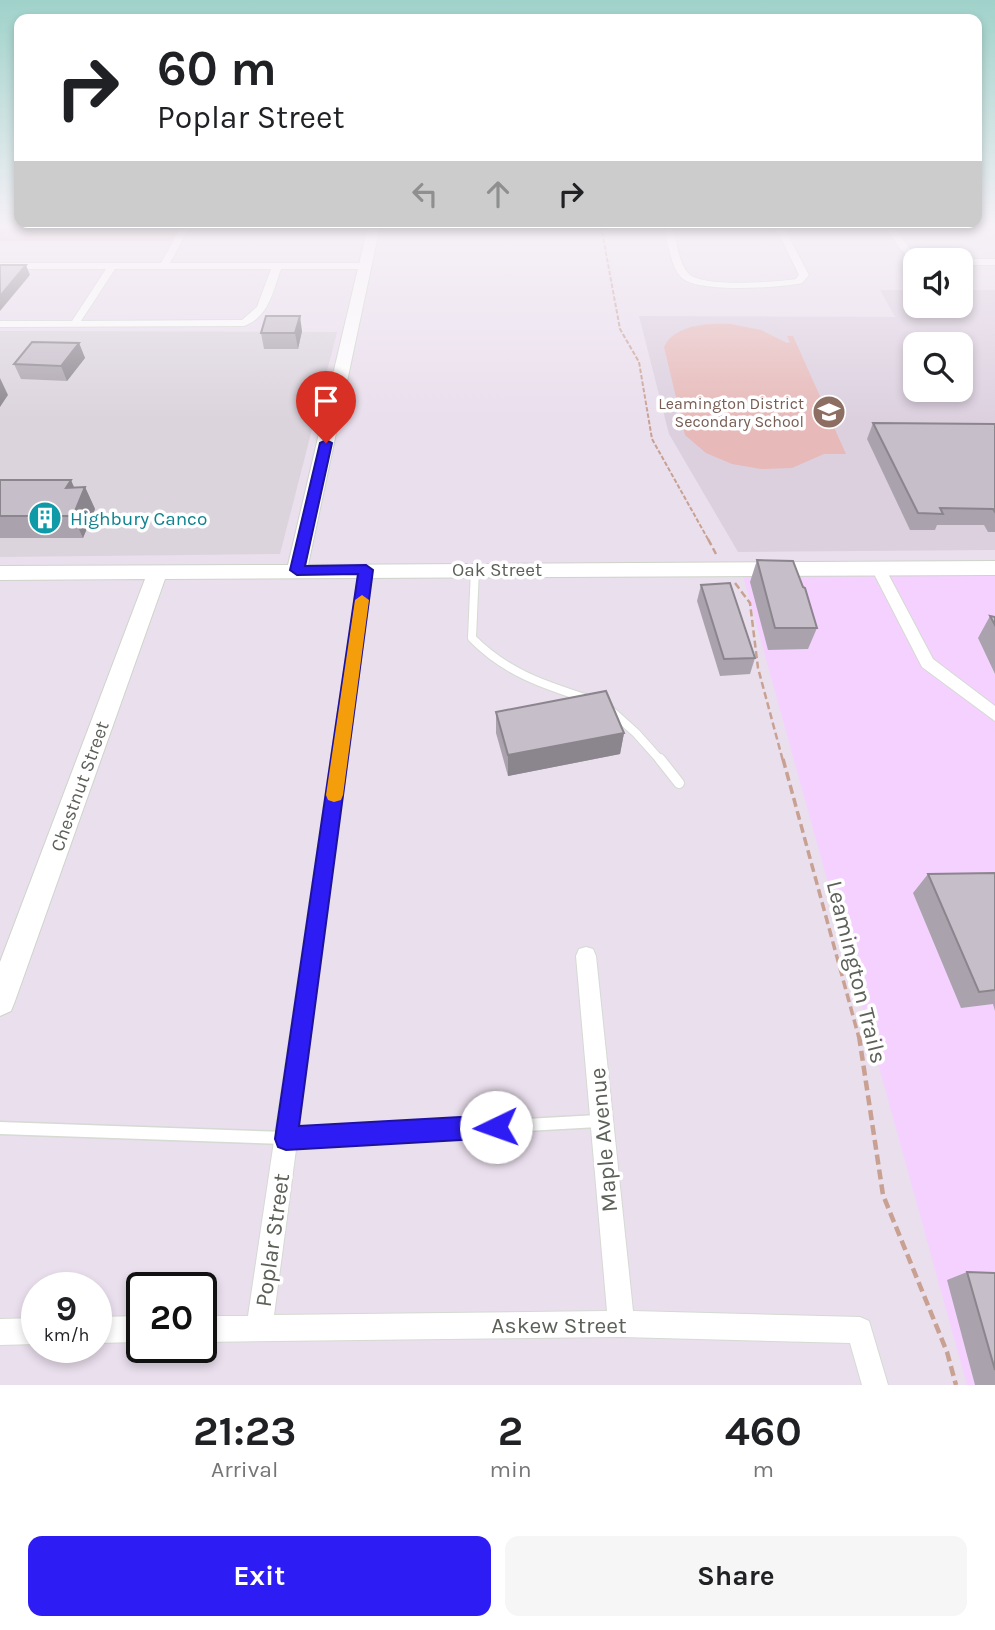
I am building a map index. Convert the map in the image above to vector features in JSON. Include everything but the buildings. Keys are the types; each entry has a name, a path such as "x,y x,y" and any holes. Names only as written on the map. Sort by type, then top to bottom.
{"main road":[{"name":"Oak Street","path":"297,570 995,568"}],"street":[{"path":"75,323 96,291"},
{"path":"0,324 244,323 253,320 260,313 268,291"},
{"path":"297,570 359,291"},
{"path":"878,568 928,663 995,715"},
{"name":"Oak Street","path":"0,573 297,570"},
{"name":"Poplar Street","path":"259,1328 366,570"},
{"name":"Chestnut Street","path":"0,1001 158,571"},
{"name":"Maple Avenue","path":"586,956 621,1324"},
{"name":"Askew Street","path":"217,1329 621,1324 860,1330 875,1385"},
{"path":"0,1332 21,1331"}],"lane":[{"path":"475,569 472,638 489,658 535,683 604,705 631,727 679,783"},
{"path":"0,1128 286,1139 600,1121"}],"path":[{"name":"Leamington Trails","path":"613,291 620,329 639,362 652,439 725,569 750,603 758,668 862,1048 883,1195 947,1352 956,1385"}],"shaded area":[{"name":"Leamington District Secondary School","path":"880,291 903,291 903,318 973,318 973,291 995,291 995,550 738,552 669,434 639,316 895,317"},
{"path":"731,324 761,330 787,343 790,342 787,336 793,336 846,454 824,454 792,468 761,469 732,464 706,453 685,435 664,347 669,339 684,329"},
{"name":"Highbury Canco","path":"0,331 337,332 280,554 0,557"},
{"path":"995,575 995,1385 967,1385 743,576"}],"slow traffic":[{"path":"334,795 362,600"}],"place":[{"name":"Leamington District Secondary School","path":"829,412"},
{"name":"Highbury Canco","path":"45,518"}],"route":[{"path":"326,443 297,570 366,570 286,1139 496,1127"}]}
